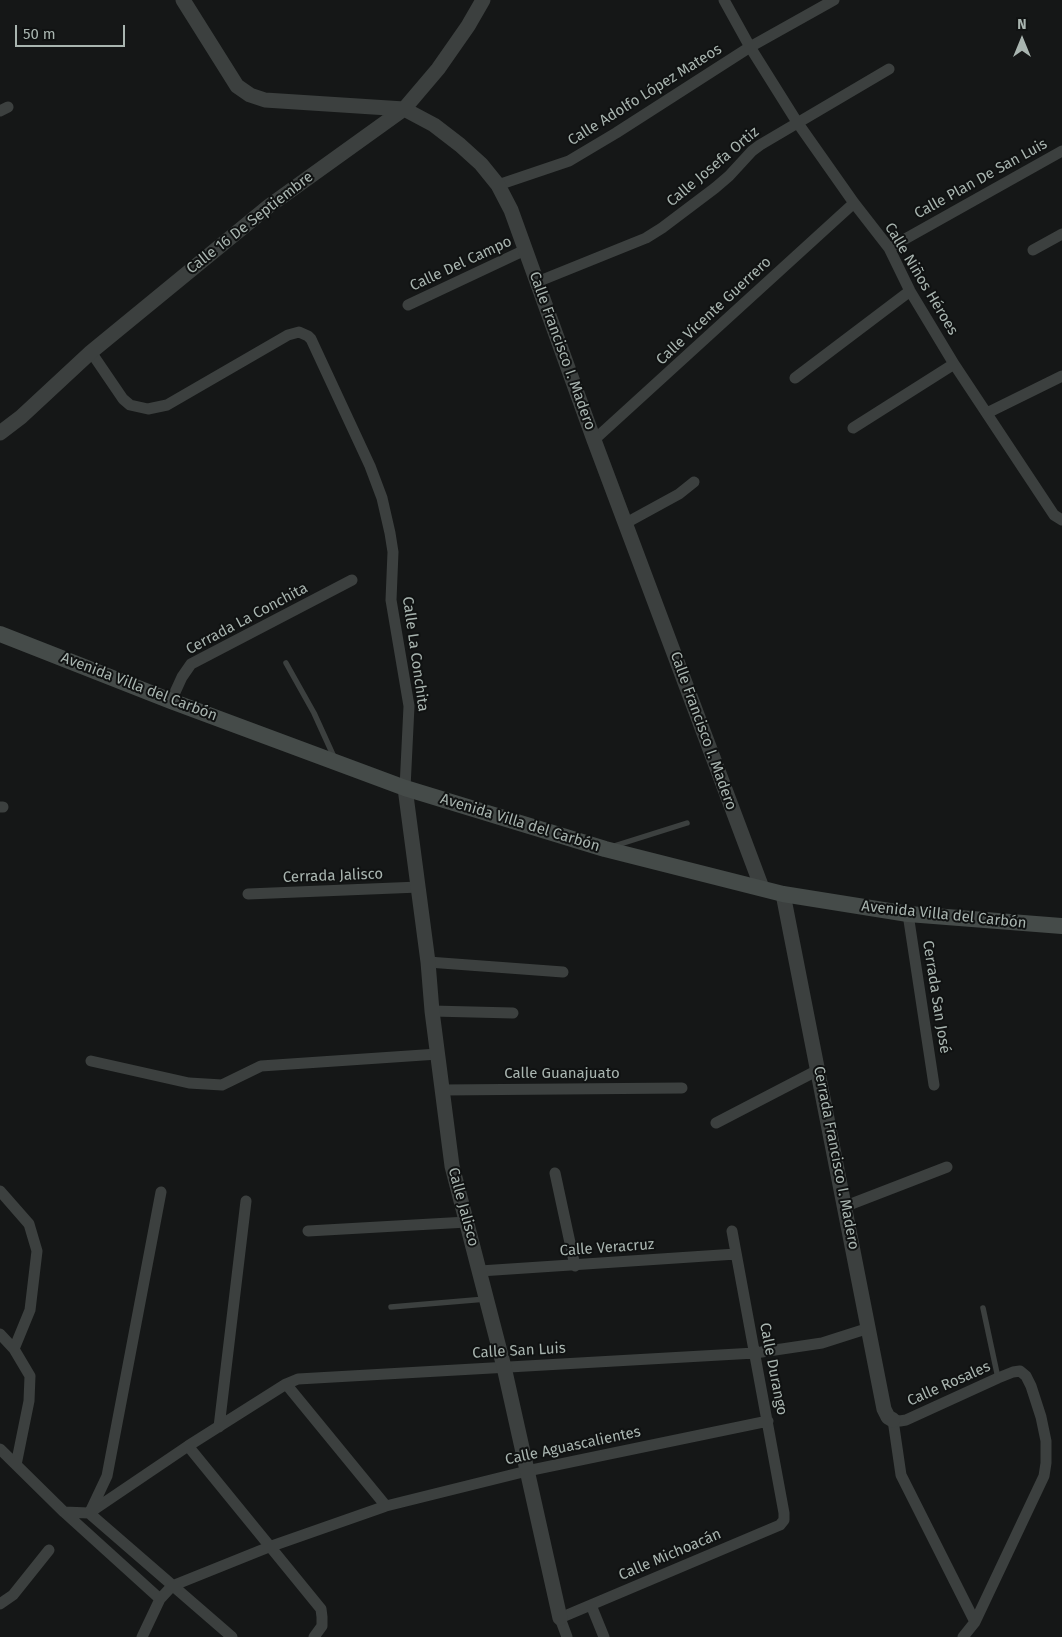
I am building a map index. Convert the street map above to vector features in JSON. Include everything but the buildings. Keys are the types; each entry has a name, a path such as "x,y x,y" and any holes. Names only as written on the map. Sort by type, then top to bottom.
{"main road":[{"name":"Avenida Villa del Carbón","path":"0,634 171,701 405,788 605,849 784,894 908,914 1062,926"}],"street":[{"name":"Calle Francisco I. Madero","path":"183,0 237,86 250,95 265,100 404,109 434,125 460,145 481,164 498,185 511,210 594,440 762,888"},
{"name":"Calle 16 De Septiembre","path":"1,430 21,417 91,352 269,206 404,109 438,69 468,26 483,0"},
{"name":"Calle Niños Héroes","path":"724,0 750,47 797,122 854,203 889,248 910,291 954,364 1054,515 1062,520"},
{"name":"Calle Adolfo López Mateos","path":"498,185 569,161 750,47 834,0"},
{"name":"Calle Josefa Ortiz","path":"537,282 646,238 715,188 756,148 889,69"},
{"name":"Calle Plan De San Luis","path":"889,248 1062,151"},
{"name":"Calle Vicente Guerrero","path":"594,440 854,203"},
{"path":"1033,250 1062,234"},
{"name":"Calle Del Campo","path":"408,305 526,250"},
{"path":"795,378 910,291"},
{"name":"Calle La Conchita","path":"91,352 123,399 130,405 148,409 167,405 294,332 304,334 311,339 370,466 382,498 389,525 393,552 391,600 409,706 405,788"},
{"path":"853,428 954,364"},
{"path":"988,413 1062,376"},
{"path":"626,523 679,494 694,482"},
{"name":"Cerrada La Conchita","path":"171,701 182,676 191,664 352,580"},
{"name":"Calle Jalisco","path":"405,788 419,887 432,1011 452,1166 504,1367 560,1618"},
{"name":"Cerrada Jalisco","path":"248,894 419,887"},
{"name":"Cerrada Francisco I. Madero","path":"784,894 884,1409 888,1417 893,1420"},
{"name":"Cerrada San José","path":"908,914 934,1085"},
{"path":"428,962 563,972"},
{"path":"432,1011 513,1013"},
{"path":"90,1061 189,1083 222,1085 261,1066 438,1054"},
{"path":"716,1123 818,1070"},
{"name":"Calle Guanajuato","path":"443,1090 682,1088"},
{"path":"846,1206 947,1167"},
{"path":"555,1173 575,1266"},
{"path":"0,1191 29,1224 37,1251 30,1310 14,1349"},
{"path":"89,1513 107,1476 161,1192"},
{"path":"219,1427 246,1201"},
{"path":"308,1230 467,1222"},
{"name":"Calle Durango","path":"732,1230 784,1513"},
{"name":"Calle Veracruz","path":"480,1271 736,1254"},
{"name":"Calle San Luis","path":"89,1513 188,1446 286,1384 298,1379 755,1352 822,1343 869,1328"},
{"path":"0,1334 14,1349 30,1376 29,1401 16,1465"},
{"name":"Calle Rosales","path":"893,1420 906,1420 1018,1370 1026,1376 1031,1386 1046,1440 1044,1476 975,1622"},
{"path":"286,1384 386,1506"},
{"path":"893,1420 901,1475 975,1622 963,1637"},
{"name":"Calle Aguascalientes","path":"172,1586 269,1547 386,1506 527,1471 768,1421"},
{"path":"188,1446 320,1609 322,1626 314,1637"},
{"path":"0,1449 64,1512 160,1599"},
{"path":"64,1512 89,1513 232,1637"},
{"name":"Calle Michoacán","path":"560,1618 780,1525 784,1520 784,1513"},
{"path":"0,1604 13,1595 49,1550"},
{"path":"142,1637 160,1599 172,1586"},
{"path":"592,1605 604,1637"},
{"path":"560,1618 566,1637"}],"lane":[{"path":"286,663 314,713 336,761"},
{"path":"605,849 687,824"},
{"path":"391,1307 486,1299"},
{"path":"983,1308 998,1378"}]}
